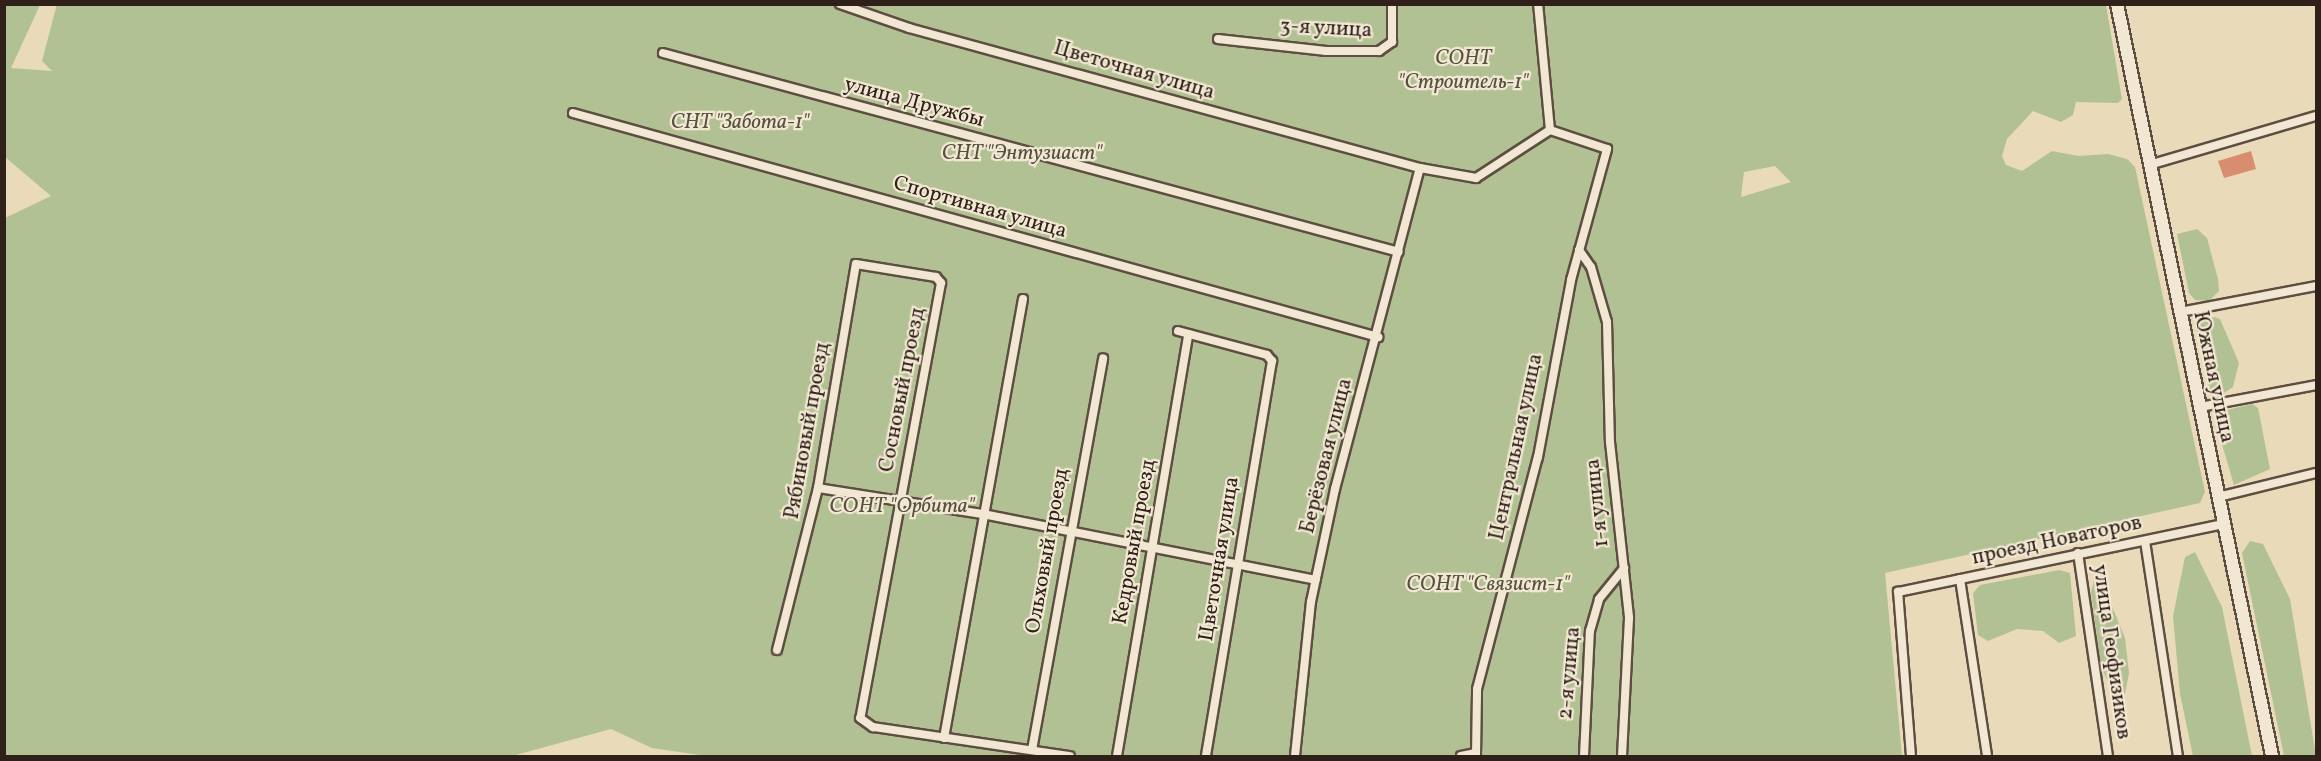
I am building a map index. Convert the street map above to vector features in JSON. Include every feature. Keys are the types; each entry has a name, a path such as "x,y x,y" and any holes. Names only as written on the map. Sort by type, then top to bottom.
{"main road":[{"name":"Южная улица","path":"2117,4 2272,756"}],"street":[{"name":"Цветочная улица","path":"840,4 909,28 1420,168 1476,178 1550,130"},
{"name":"3-я улица","path":"1218,39 1326,51 1379,51 1392,42 1392,4"},
{"path":"1538,4 1550,130"},
{"name":"улица Дружбы","path":"663,53 1399,252"},
{"name":"Спортивная улица","path":"573,113 1378,337"},
{"path":"2149,165 2316,116"},
{"name":"Центральная улица","path":"1476,755 1477,689 1538,457 1579,250 1607,149 1550,130"},
{"name":"Берёзовая улица","path":"1295,756 1316,580 1351,425 1378,337 1420,168"},
{"name":"1-я улица","path":"1579,250 1591,267 1606,313 1610,442 1629,626 1622,756"},
{"name":"Рябиновый проезд","path":"777,650 818,488 856,264 903,271"},
{"name":"Сосновый проезд","path":"903,271 936,277 941,283 862,722 944,738"},
{"path":"2180,312 2316,286"},
{"path":"1023,299 944,738 1070,756"},
{"name":"Цветочная улица","path":"1178,331 1272,361 1236,563 1206,756"},
{"name":"Кедровый проезд","path":"1118,756 1188,334"},
{"name":"Ольховый проезд","path":"1032,750 1069,531 1103,358"},
{"path":"2200,407 2316,385"},
{"path":"2218,497 2316,473"},
{"path":"818,488 983,514 1316,580"},
{"name":"проезд Новаторов","path":"1911,756 1898,592 2223,524"},
{"path":"2145,541 2178,756"},
{"name":"улица Геофизиков","path":"2078,554 2108,756"},
{"name":"2-я улица","path":"1584,756 1590,631 1599,599 1624,568"},
{"path":"1960,579 1987,756"},
{"path":"1461,756 1476,755"}],"green space":[{"path":"57,4 2106,5 2122,99 2118,103 2076,102 2073,115 2061,122 2033,111 2007,139 2002,156 2006,165 2022,171 2052,151 2078,156 2108,154 2127,159 2135,167 2205,492 2200,503 1885,573 1902,756 706,756 652,748 611,729 512,756 5,756 5,218 51,196 5,157 4,5 40,5 11,68 52,71 42,61","holes":["1775,166 1791,182 1741,197 1744,172"]},
{"path":"2197,229 2207,238 2218,279 2219,291 2209,301 2195,300 2189,293 2177,234"},
{"path":"2207,315 2220,319 2239,363 2233,387 2218,397 2210,395 2196,327"},
{"path":"2252,404 2258,408 2270,469 2234,485 2216,424 2223,411"},
{"path":"2250,541 2263,544 2290,599 2316,756 2284,756 2242,553"},
{"path":"2195,552 2222,607 2252,756 2193,756 2180,694 2173,616 2185,557"},
{"path":"2097,569 2125,638 2129,673 2125,694 2112,690 2101,667 2091,592"},
{"path":"2059,570 2070,573 2076,636 2059,643 2043,631 2017,629 1988,641 1978,635 1973,593 1980,585"}],"building":[{"path":"2251,151 2256,169 2224,178 2218,161"}],"park label":[{"name":"СОНТ \"Строитель-1\"","path":"1463,71"},
{"name":"СНТ \"Забота-1\"","path":"740,123"},
{"name":"СНТ \"Энтузиаст\"","path":"1022,154"},
{"name":"СОНТ \"Орбита\"","path":"902,507"},
{"name":"СОНТ \"Связист-1\"","path":"1488,585"}]}
